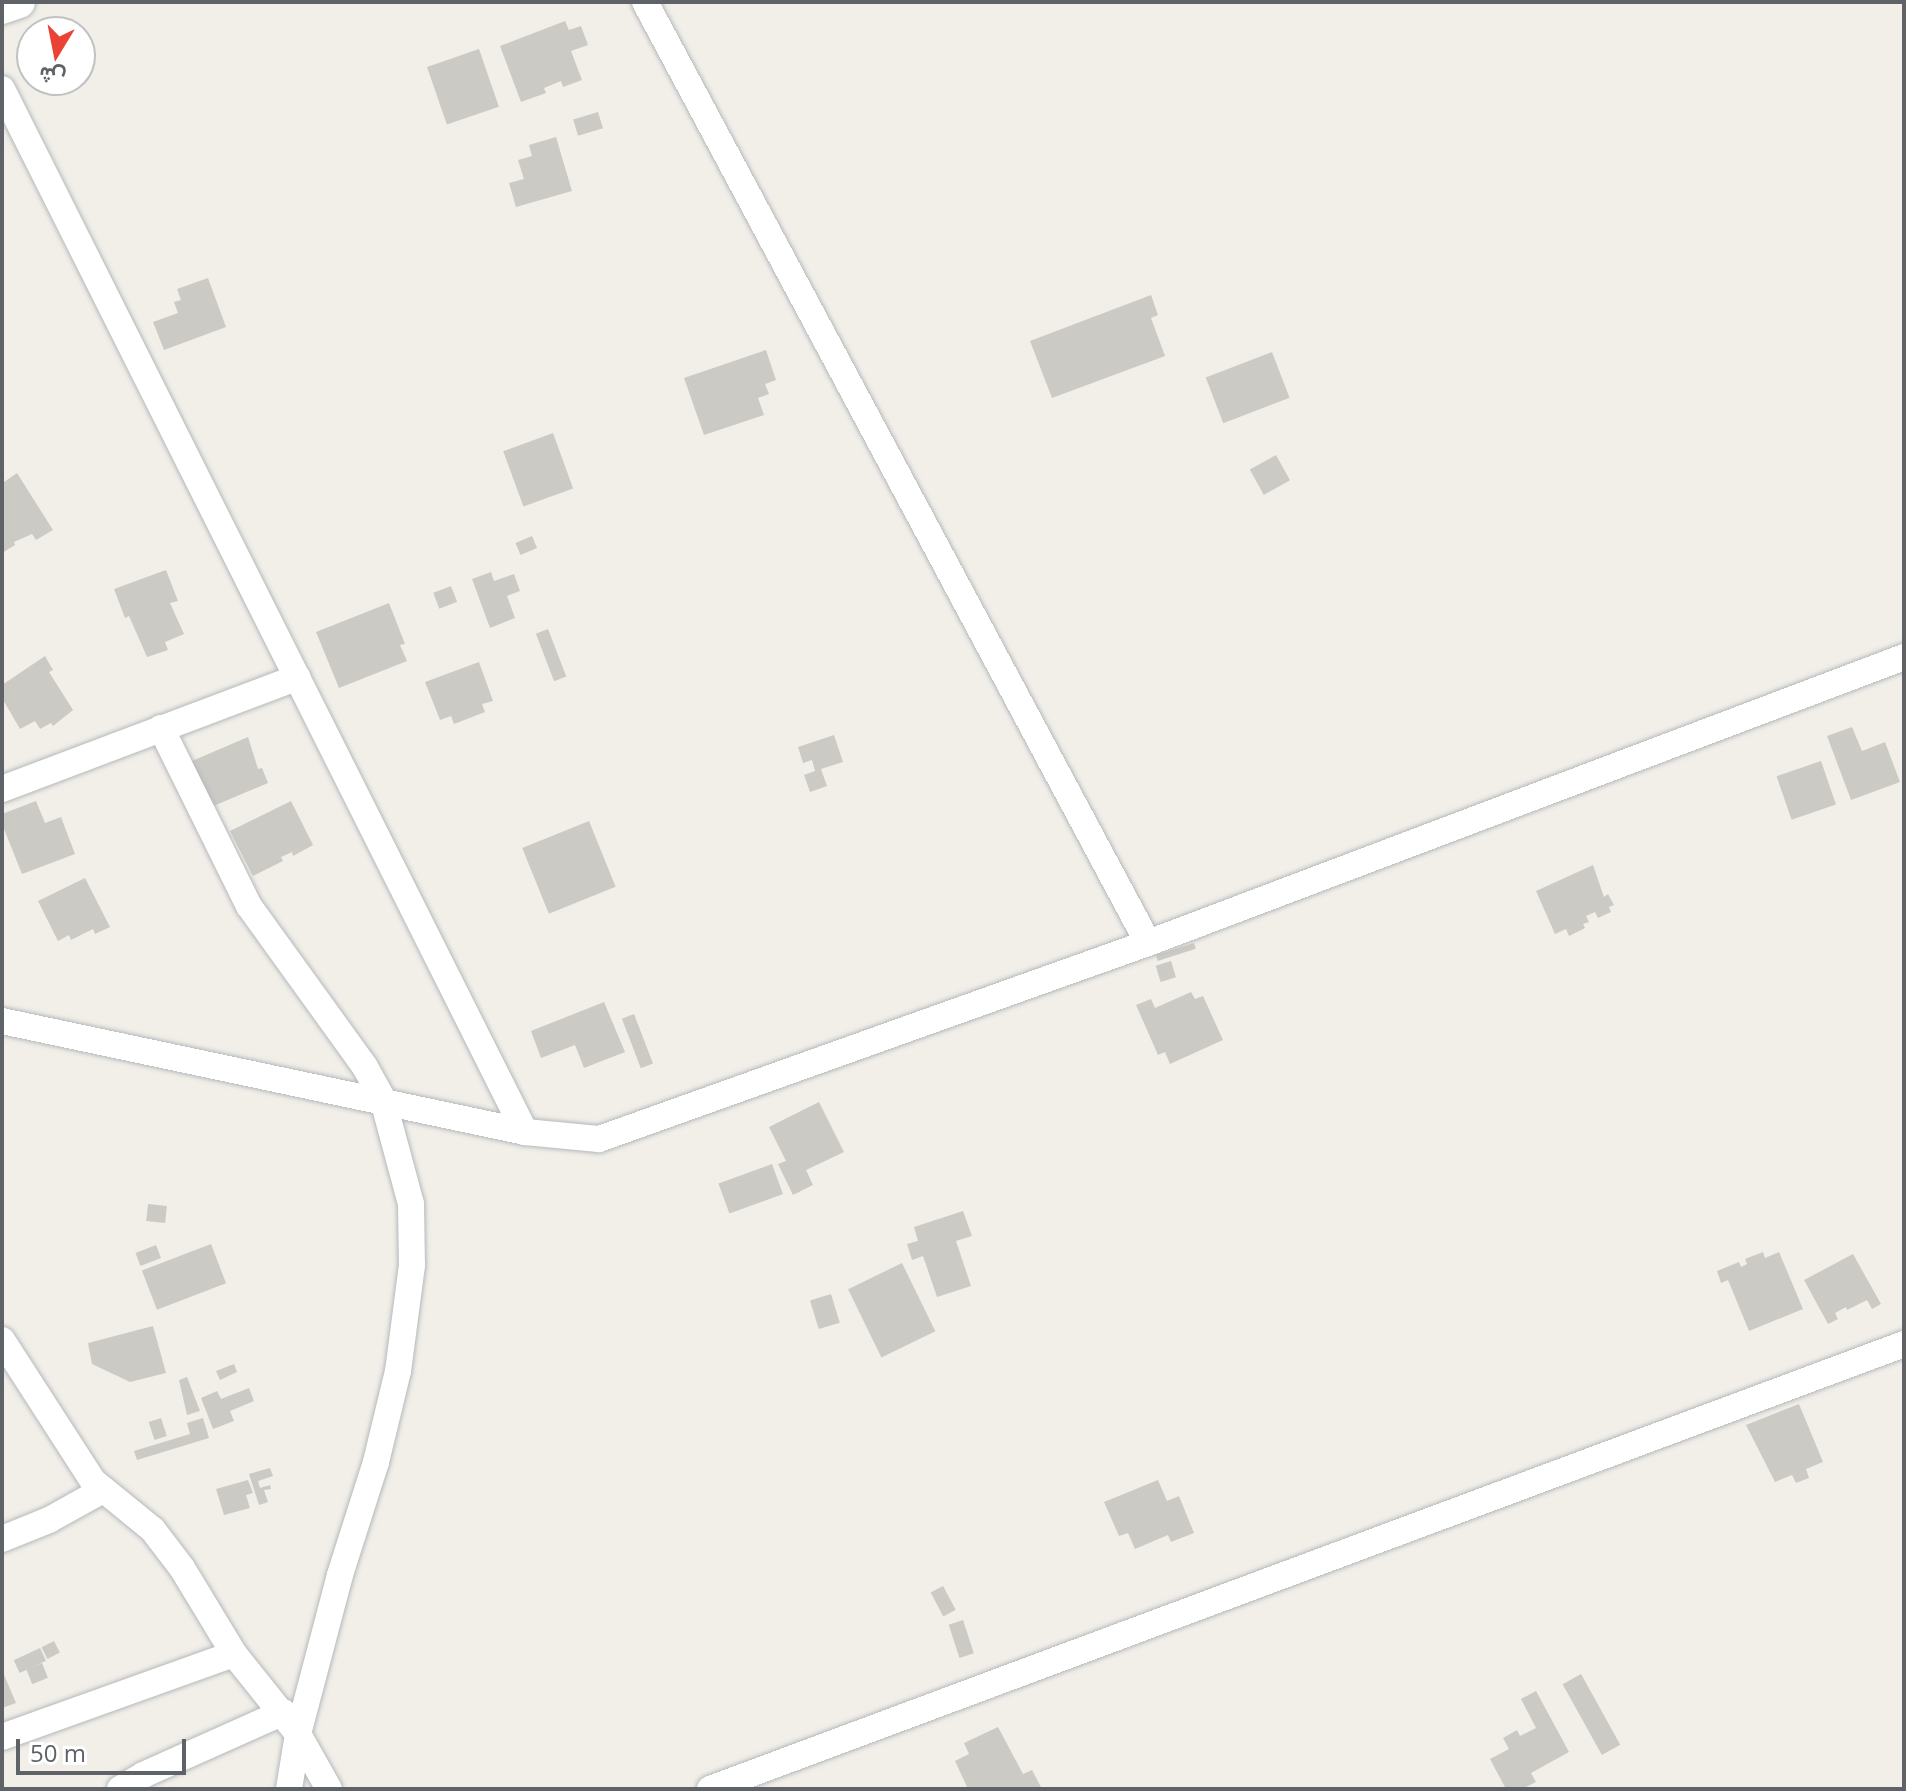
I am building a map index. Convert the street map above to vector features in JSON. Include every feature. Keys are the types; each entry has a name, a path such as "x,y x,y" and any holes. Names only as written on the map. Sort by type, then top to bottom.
{"street":[{"path":"2,8 19,2"},
{"path":"645,2 1148,943"},
{"path":"2,89 525,1132"},
{"path":"2,1021 525,1132 581,1139 626,1132 1148,943 1904,657"},
{"path":"2,789 298,677"},
{"path":"161,728 249,906 365,1067 383,1100 411,1204 414,1232 398,1371 376,1462 291,1723 289,1789"},
{"path":"710,1789 1904,1344"},
{"path":"5,1349 93,1481 153,1530 182,1568 234,1654 291,1723 329,1789"},
{"path":"2,1539 49,1520 103,1490"},
{"path":"2,1737 234,1654"},
{"path":"120,1789 143,1775 291,1723"}],"building":[{"path":"565,21 569,30 581,26 588,45 571,51 582,80 563,87 561,81 544,88 546,93 521,102 500,46"},
{"path":"479,49 499,107 447,125 427,67"},
{"path":"598,112 603,128 578,136 573,120"},
{"path":"556,137 572,191 516,207 509,183 524,179 518,160 532,156 529,145"},
{"path":"208,278 226,327 164,350 153,322 178,313 174,302 181,300 177,289"},
{"path":"1151,295 1158,315 1151,318 1165,356 1052,398 1030,341"},
{"path":"766,350 776,380 765,384 769,394 758,398 764,415 704,435 684,378"},
{"path":"1272,352 1290,398 1223,423 1206,377"},
{"path":"553,433 573,488 523,507 503,451"},
{"path":"1276,455 1290,480 1264,495 1250,470"},
{"path":"17,473 53,530 36,540 32,534 14,542 15,545 2,553 2,479 4,482"},
{"path":"532,536 537,548 521,555 515,543"},
{"path":"166,570 178,601 170,603 184,634 165,642 168,650 147,657 129,616 125,618 114,589"},
{"path":"491,572 494,581 514,574 520,591 507,596 515,618 490,628 472,579"},
{"path":"451,586 457,602 439,609 433,593"},
{"path":"389,603 405,644 400,645 407,661 339,688 316,632"},
{"path":"548,629 566,677 554,681 536,634"},
{"path":"45,656 53,670 49,672 73,710 53,726 51,723 40,729 35,721 20,729 2,698 2,685"},
{"path":"479,662 493,701 482,704 485,712 454,724 451,716 440,720 425,682"},
{"path":"1852,727 1862,751 1885,742 1900,782 1851,800 1827,736"},
{"path":"834,735 843,762 821,769 827,786 810,792 804,775 815,771 812,760 803,763 798,747"},
{"path":"248,737 258,769 262,768 268,783 211,807 192,761"},
{"path":"1821,761 1836,804 1792,820 1777,776"},
{"path":"36,801 45,823 61,817 75,854 22,874 2,824 2,814"},
{"path":"291,801 313,845 293,856 292,852 281,857 283,861 253,876 230,831"},
{"path":"589,821 616,887 549,914 522,848"},
{"path":"1593,865 1604,897 1608,894 1614,905 1609,907 1611,912 1598,918 1595,912 1586,916 1589,922 1583,924 1585,928 1569,936 1566,929 1555,934 1536,891"},
{"path":"85,878 110,927 95,934 93,929 71,940 69,935 58,941 38,901"},
{"path":"1194,943 1196,949 1158,961 1156,955"},
{"path":"1171,961 1176,977 1161,982 1156,966"},
{"path":"1191,992 1195,999 1203,996 1223,1040 1170,1064 1165,1052 1158,1055 1136,1005 1151,999 1155,1008"},
{"path":"604,1002 625,1052 584,1068 575,1045 541,1058 531,1031"},
{"path":"634,1014 653,1063 641,1068 622,1019"},
{"path":"819,1102 844,1152 806,1170 813,1185 793,1195 778,1164 786,1161 769,1127"},
{"path":"772,1164 783,1194 729,1214 718,1183"},
{"path":"148,1204 167,1206 165,1223 146,1221"},
{"path":"963,1211 972,1236 956,1241 971,1286 937,1297 923,1256 912,1260 907,1244 918,1241 914,1227"},
{"path":"211,1244 226,1283 157,1310 142,1271"},
{"path":"156,1245 161,1258 140,1266 135,1253"},
{"path":"1763,1252 1765,1258 1779,1252 1803,1309 1749,1331 1728,1280 1721,1283 1717,1271 1739,1262 1741,1267 1747,1264 1745,1259"},
{"path":"1853,1254 1881,1304 1872,1309 1867,1300 1847,1310 1846,1307 1835,1313 1838,1319 1828,1324 1804,1280"},
{"path":"902,1263 935,1331 881,1358 848,1289"},
{"path":"831,1294 840,1323 819,1329 810,1300"},
{"path":"153,1326 166,1373 130,1382 92,1364 88,1343"},
{"path":"234,1364 237,1372 220,1380 216,1371"},
{"path":"187,1377 200,1411 187,1415 179,1380"},
{"path":"249,1388 254,1401 230,1411 234,1421 213,1429 201,1398 217,1391 221,1399"},
{"path":"1799,1404 1823,1462 1806,1469 1809,1478 1796,1483 1792,1475 1775,1482 1746,1425"},
{"path":"161,1418 167,1436 155,1440 149,1422"},
{"path":"203,1418 209,1438 137,1460 134,1451 190,1434 187,1423"},
{"path":"270,1468 273,1476 258,1481 260,1488 270,1485 271,1489 264,1490 268,1502 259,1505 249,1474"},
{"path":"248,1480 253,1493 246,1495 250,1508 224,1515 216,1489"},
{"path":"1158,1480 1167,1501 1179,1496 1194,1533 1171,1542 1168,1535 1135,1549 1128,1533 1119,1536 1104,1502"},
{"path":"943,1586 956,1610 943,1616 931,1593"},
{"path":"963,1620 974,1653 960,1658 949,1625"},
{"path":"54,1641 60,1653 47,1659 42,1647"},
{"path":"40,1648 46,1661 20,1673 14,1660"},
{"path":"42,1663 48,1678 32,1684 26,1669"},
{"path":"2,1670 16,1703 2,1708"},
{"path":"1581,1674 1620,1745 1602,1755 1563,1684"},
{"path":"1536,1691 1569,1752 1531,1773 1536,1782 1522,1789 1506,1789 1490,1759 1509,1749 1503,1738 1517,1730 1520,1736 1536,1728 1521,1699"},
{"path":"998,1727 1023,1774 1032,1770 1042,1789 968,1789 955,1761 969,1754 964,1743"}]}
